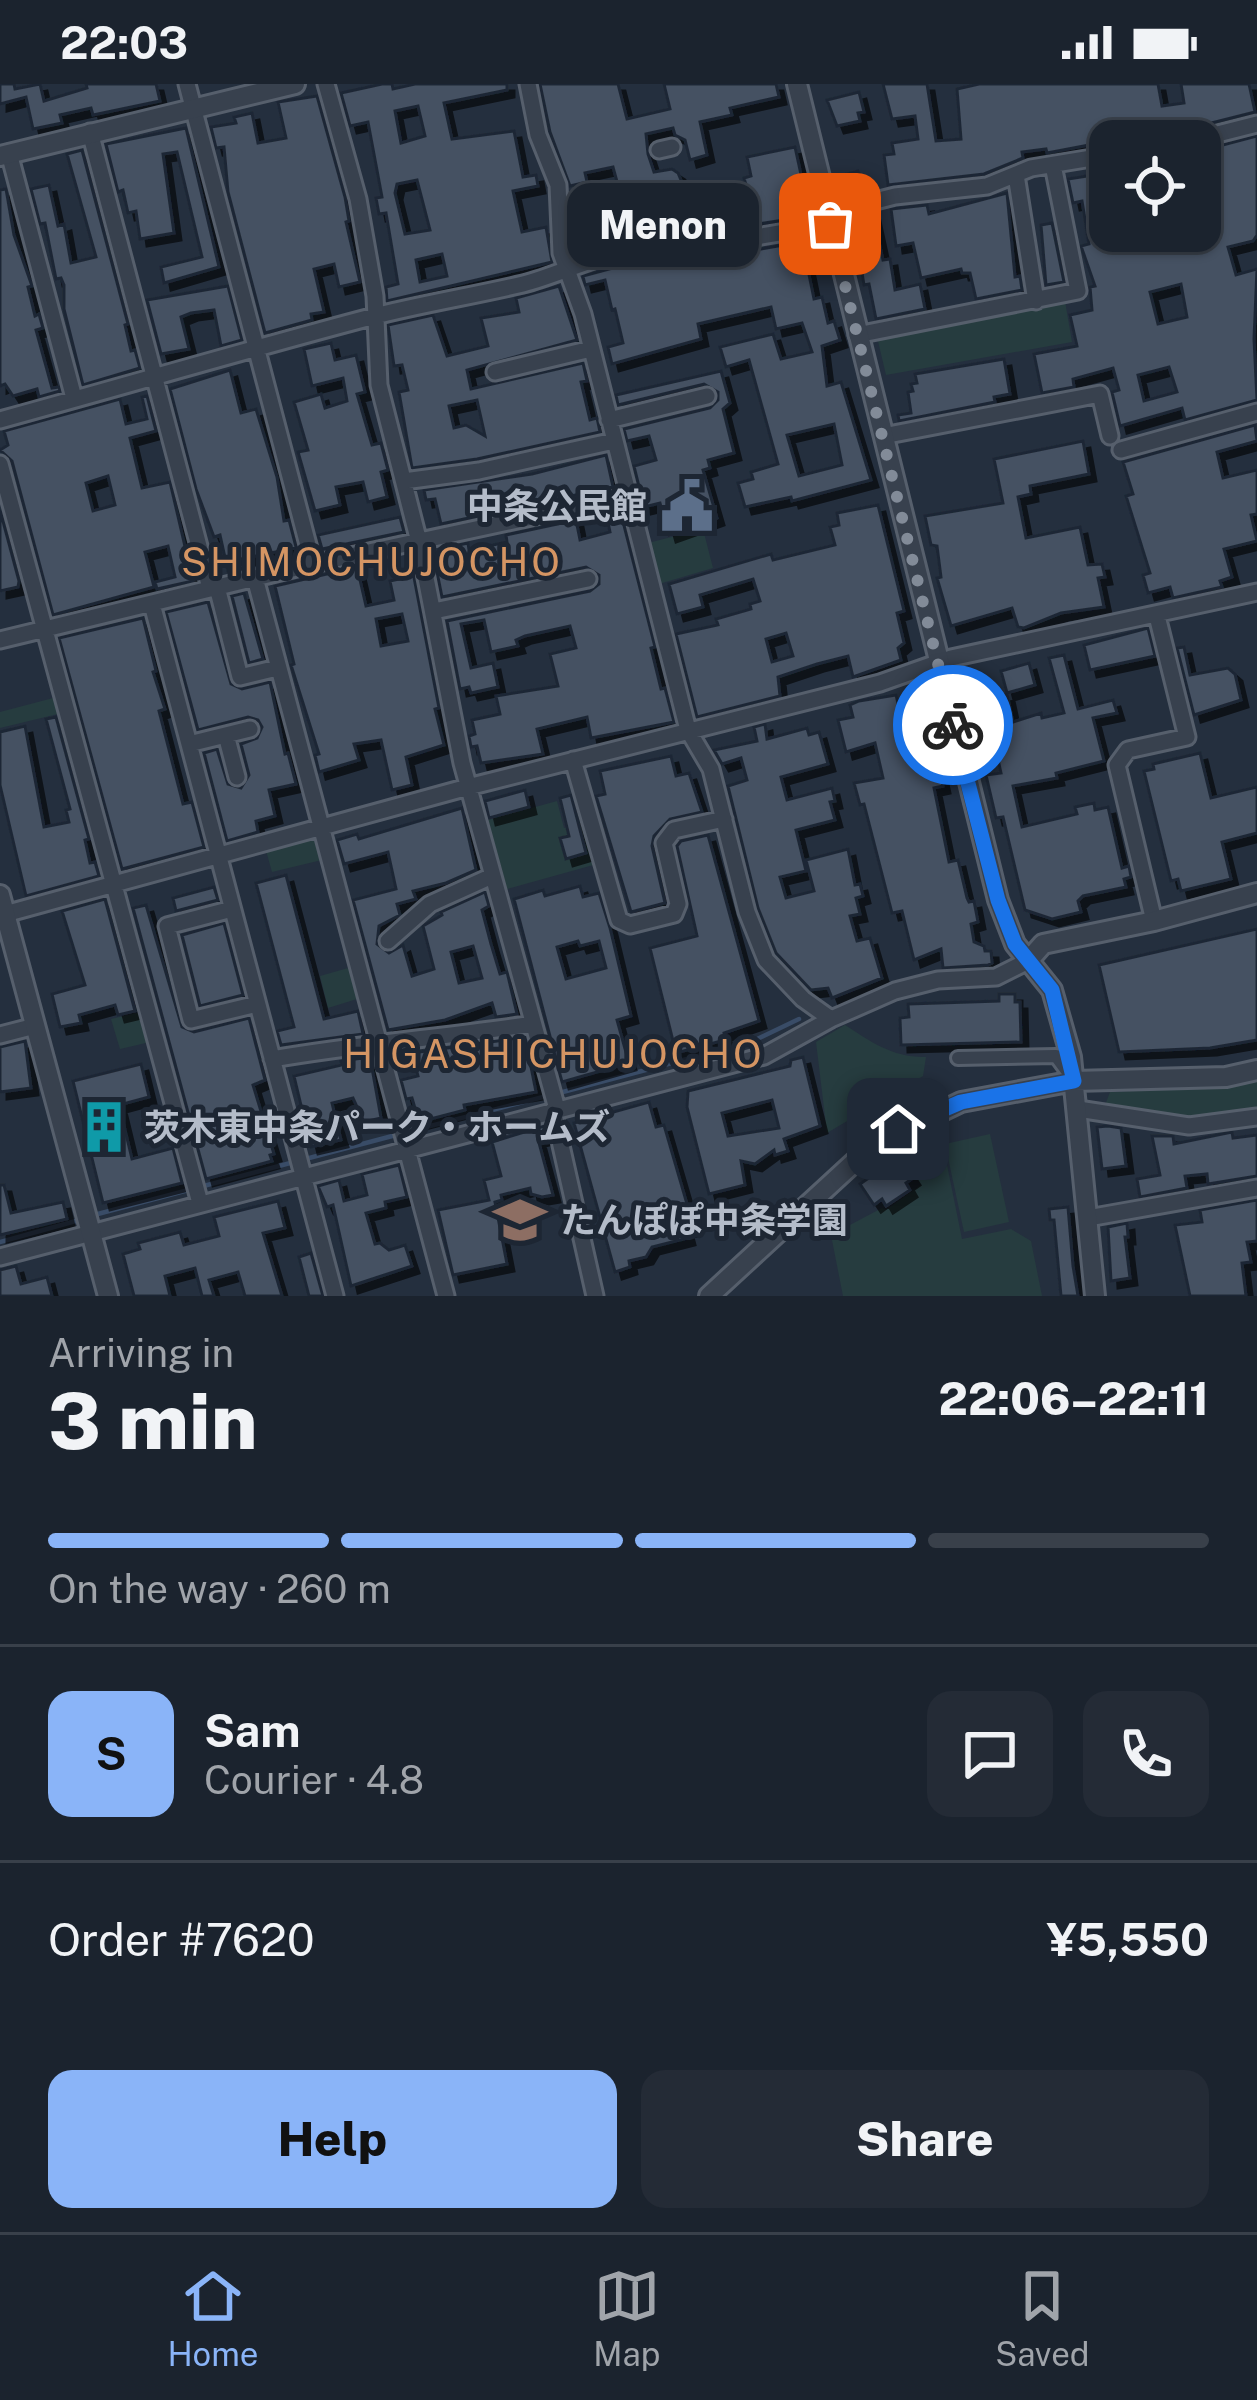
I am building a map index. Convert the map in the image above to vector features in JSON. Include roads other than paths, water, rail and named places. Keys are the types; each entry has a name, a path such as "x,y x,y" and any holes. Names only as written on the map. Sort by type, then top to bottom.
{"street":[{"path":"187,84 313,564"},
{"path":"74,398 4,155 295,84"},
{"path":"326,84 358,199 376,316 379,386 419,542 468,787 554,1102 595,1296"},
{"path":"528,84 538,135 558,185 566,270 591,349 688,730 710,769 747,912 766,960 803,999 831,1019"},
{"path":"796,84 824,219 998,900 1015,944 1052,990 1078,1109 1095,1296"},
{"path":"1221,133 1257,124"},
{"path":"90,132 152,375 240,677 277,668"},
{"path":"0,420 376,316 527,283 648,246 672,251 824,219 896,196 987,187 1089,159"},
{"path":"857,335 1078,291 1054,165"},
{"path":"1016,176 1036,301"},
{"path":"495,372 591,349"},
{"path":"883,436 1100,394 1115,443 1257,412"},
{"path":"609,420 707,396"},
{"path":"404,481 479,471 614,441"},
{"path":"0,464 197,1194"},
{"path":"0,640 313,564 629,496"},
{"path":"255,578 446,1296"},
{"path":"434,611 588,579"},
{"path":"108,1296 3,913 468,787 880,683 939,663 1257,592"},
{"path":"152,604 334,1296"},
{"path":"1154,921 1117,765 1128,750 1187,737 1157,616"},
{"path":"189,744 250,729"},
{"path":"226,735 237,777"},
{"path":"573,760 620,920 631,926 674,914 678,904 664,843 674,830 724,819"},
{"path":"388,941 430,904 492,876"},
{"path":"0,1256 88,1222 300,1166 554,1102 764,1056 896,991 938,980 995,977 1028,961 1043,944 1257,893"},
{"path":"232,909 166,926 191,1020 257,1004"},
{"path":"272,1059 379,1041 533,1024"},
{"path":"0,1035 35,1026"},
{"path":"958,1058 1056,1056 1074,1081"},
{"path":"709,1296 843,1170 898,1129 961,1102 1074,1081 1226,1077 1257,1070"},
{"path":"1078,1109 1190,1126 1257,1118"},
{"path":"1088,1218 1257,1188"}],"waterway":[{"path":"559,1093 751,1042 799,1019"},
{"path":"407,1132 547,1096"},
{"path":"94,1215 396,1135"},
{"path":"0,1242 83,1219"}],"place":[{"name":"Menon","path":"830,224"},
{"name":"中条公民館","path":"687,506"},
{"name":"茨木東中条パーク・ホームズ","path":"104,1127"},
{"name":"たんぽぽ中条学園","path":"520,1220"}],"district":[{"name":"SHIMOCHUJOCHO","path":"372,562"},
{"name":"HIGASHICHUJOCHO","path":"554,1054"}]}
